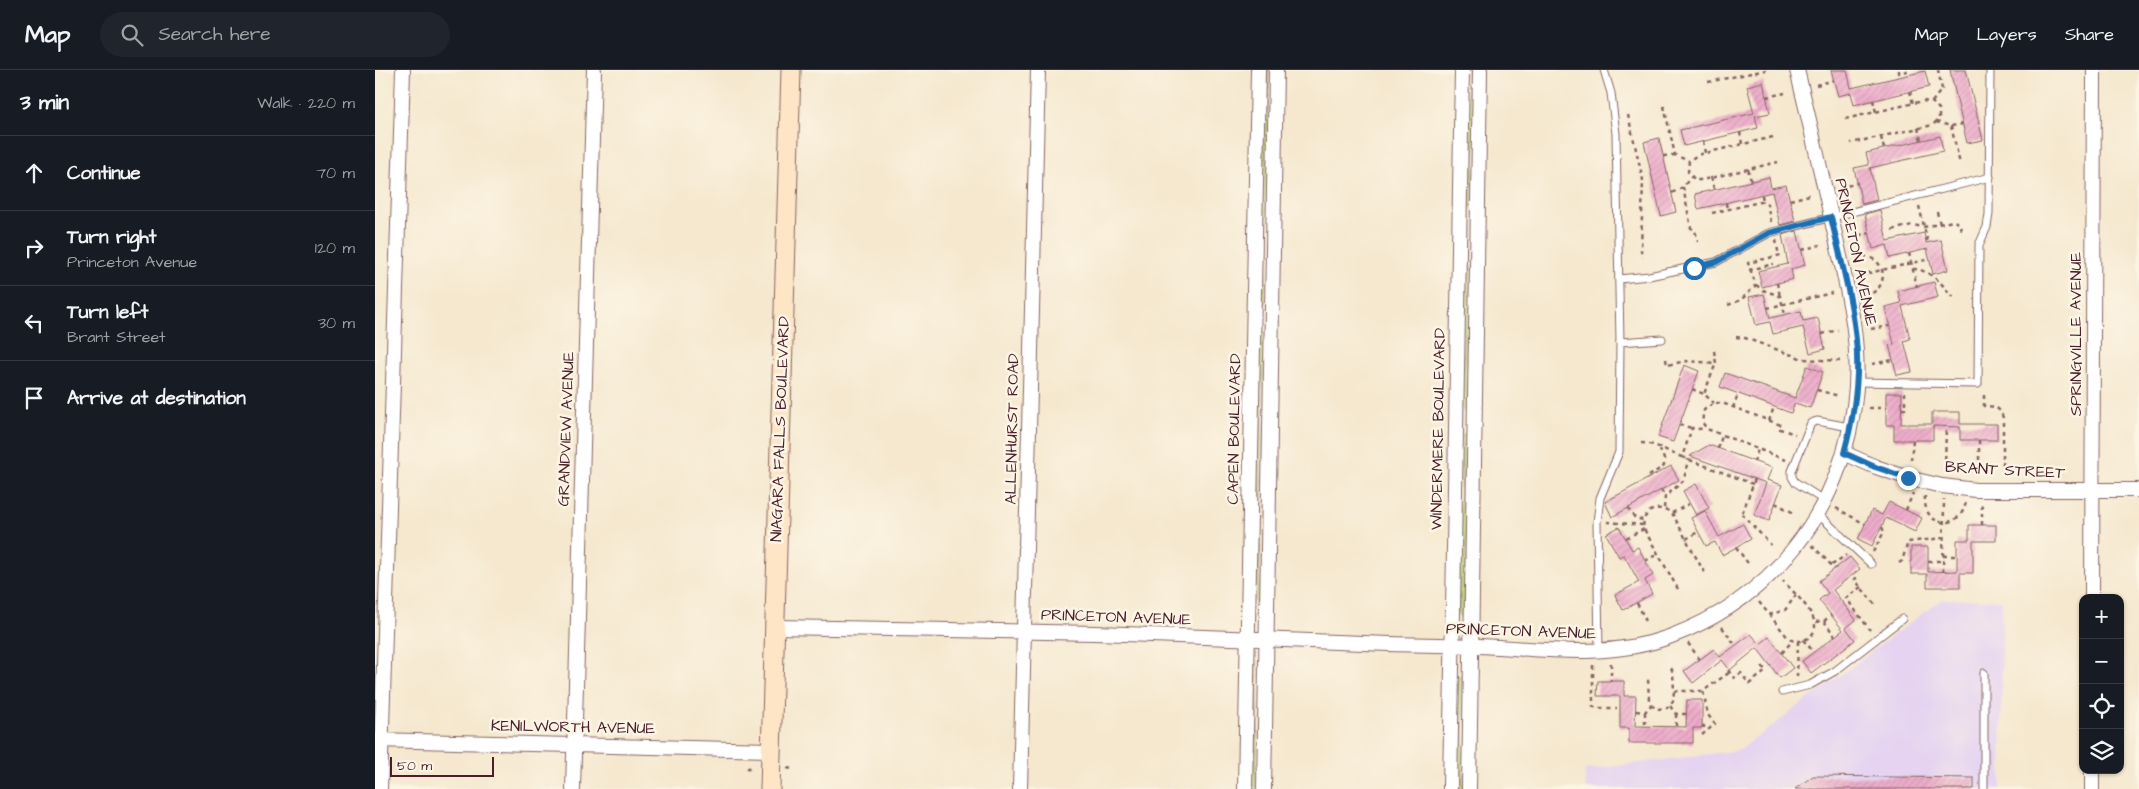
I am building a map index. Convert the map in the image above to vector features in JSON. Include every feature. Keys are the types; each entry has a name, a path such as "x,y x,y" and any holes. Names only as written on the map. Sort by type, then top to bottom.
{"main road":[{"name":"NIAGARA FALLS BOULEVARD","path":"770,789 791,70"}],"street":[{"path":"380,789 378,740 403,70"},
{"name":"GRANDVIEW AVENUE","path":"573,789 594,70"},
{"name":"ALLENHURST ROAD","path":"1020,789 1038,70"},
{"name":"CAPEN BOULEVARD","path":"1245,789 1258,70"},
{"path":"1264,789 1276,70"},
{"name":"WINDERMERE BOULEVARD","path":"1449,789 1462,70"},
{"path":"1469,789 1480,70"},
{"name":"PRINCETON AVENUE","path":"775,627 1025,632 1452,645 1599,652 1665,639 1717,616 1741,600 1783,562 1801,540 1818,514 1831,504 1850,427 1856,382 1856,342 1853,311 1797,70"},
{"name":"SPRINGVILLE AVENUE","path":"2092,594 2095,70"},
{"name":"BRANT STREET","path":"1844,453 1900,476 1942,486 1976,490 2139,490"},
{"name":"KENILWORTH AVENUE","path":"378,740 771,750"},
{"path":"2092,774 2092,789"}],"lane":[{"path":"1599,652 1597,522 1600,498 1619,452 1620,342 1616,134 1611,93 1604,70"},
{"path":"1856,382 1978,384 1979,245 1987,227 1990,178 1990,70"},
{"path":"1619,279 1637,278 1716,262 1769,233 1990,178"},
{"path":"1459,219 1478,219"},
{"path":"1254,316 1272,316"},
{"path":"1620,342 1662,339"},
{"path":"1831,504 1795,482 1792,477 1792,471 1811,423 1817,421 1850,427"},
{"path":"1456,422 1475,422"},
{"path":"1818,514 1871,564"},
{"path":"1782,692 1810,685 1827,676 1901,618"},
{"path":"1984,673 1984,789"}],"path":[{"path":"1708,82 1766,70"},
{"path":"1899,70 1899,73 1911,70"},
{"path":"1845,119 1913,104 1932,102 1942,89 1937,70"},
{"path":"1816,85 1834,80"},
{"path":"1910,91 1913,104"},
{"path":"1766,97 1785,93"},
{"path":"1873,100 1876,112"},
{"path":"1932,102 1939,109 1937,122"},
{"path":"1664,106 1675,155"},
{"path":"1628,115 1643,180 1641,251 1643,257"},
{"path":"1851,143 1937,122 1951,126 1963,124"},
{"path":"1951,126 1960,164"},
{"path":"1918,128 1921,140"},
{"path":"1740,132 1742,144"},
{"path":"1881,136 1884,149"},
{"path":"1773,138 1692,157 1689,161 1687,172 1695,180 1779,162"},
{"path":"1703,141 1705,153"},
{"path":"1663,156 1675,155 1689,161"},
{"path":"1748,169 1751,181"},
{"path":"1672,193 1683,187 1691,177"},
{"path":"1711,178 1714,189"},
{"path":"1840,188 1857,184"},
{"path":"1683,187 1691,228 1695,230 1698,242"},
{"path":"1762,195 1763,202 1767,204 1772,226"},
{"path":"1790,200 1809,195"},
{"path":"1712,213 1763,202"},
{"path":"1726,203 1727,209"},
{"path":"1915,203 1919,206 1928,243"},
{"path":"1937,212 1939,224"},
{"path":"1892,230 1912,225 1924,227 1956,222 1961,230"},
{"path":"1851,237 1869,233"},
{"path":"1776,239 1780,256 1748,263 1756,285 1763,290 1780,296"},
{"path":"1801,250 1820,245"},
{"path":"1909,253 1917,286"},
{"path":"1855,257 1867,255 1878,262 1882,270 1883,280 1881,287 1875,293 1864,296"},
{"path":"1860,275 1930,259"},
{"path":"1749,270 1774,264"},
{"path":"1913,269 1924,272 1946,287 1950,296 1954,296"},
{"path":"1777,283 1785,314"},
{"path":"1728,304 1745,297 1756,285"},
{"path":"1767,308 1832,292"},
{"path":"1871,330 1889,326"},
{"path":"1822,334 1838,330"},
{"path":"1735,337 1745,338 1803,359 1840,361"},
{"path":"1704,394 1716,362 1714,351"},
{"path":"1666,359 1667,365 1687,361 1716,362"},
{"path":"1872,364 1893,360"},
{"path":"1692,389 1704,394 1714,403 1781,425 1780,429 1795,434"},
{"path":"1817,390 1839,396"},
{"path":"1902,409 1905,409 1905,390"},
{"path":"1733,408 1738,394"},
{"path":"1984,395 1984,406 1997,407 2003,418 2003,474"},
{"path":"1714,403 1705,410 1702,422 1705,426 1722,436 1786,460"},
{"path":"1769,421 1774,407"},
{"path":"1869,408 1886,408"},
{"path":"1679,425 1700,429 1705,426"},
{"path":"1945,467 1946,426"},
{"path":"1682,457 1692,428"},
{"path":"1718,449 1722,436"},
{"path":"1911,460 1913,440"},
{"path":"1979,440 1979,472"},
{"path":"1641,443 1651,443 1663,454 1664,466 1649,476"},
{"path":"1659,449 1753,484"},
{"path":"1753,462 1758,449"},
{"path":"1665,497 1684,480 1687,459"},
{"path":"1755,479 1743,511 1740,512 1771,545"},
{"path":"1661,490 1665,497 1664,508"},
{"path":"1906,510 1913,493"},
{"path":"1925,496 1925,507 1929,515 1943,522 1961,515 1966,501"},
{"path":"1943,572 1944,499"},
{"path":"1982,502 1982,525"},
{"path":"1672,513 1689,504"},
{"path":"1775,504 1796,514"},
{"path":"1831,504 1865,524"},
{"path":"1629,508 1635,518 1643,520"},
{"path":"1678,589 1643,527 1643,520 1646,514 1652,510 1664,508 1672,513 1705,574"},
{"path":"1603,522 1643,527"},
{"path":"1626,538 1643,527"},
{"path":"1871,554 1884,532 1882,527"},
{"path":"1686,539 1698,532"},
{"path":"1899,563 1902,561 1909,542 1943,538"},
{"path":"1812,545 1835,569"},
{"path":"1736,547 1750,566"},
{"path":"1832,565 1849,552"},
{"path":"1645,560 1658,554"},
{"path":"1943,556 1957,556"},
{"path":"1928,560 1943,561"},
{"path":"1857,578 1855,580 1877,608"},
{"path":"1759,600 1787,637 1798,641 1812,635 1816,622 1782,580"},
{"path":"1861,587 1846,598 1870,630"},
{"path":"1769,615 1785,610 1796,595"},
{"path":"1637,603 1647,623"},
{"path":"1816,622 1824,621 1831,615"},
{"path":"1824,621 1835,636"},
{"path":"1721,626 1736,646"},
{"path":"1782,652 1793,640"},
{"path":"1803,640 1814,652"},
{"path":"1797,679 1798,641"},
{"path":"1688,643 1699,660"},
{"path":"1611,663 1611,681"},
{"path":"1674,691 1703,691 1729,671 1734,678 1741,673 1749,684 1766,671 1760,663"},
{"path":"1593,665 1593,706 1595,708 1617,708"},
{"path":"1648,679 1649,701 1651,705 1660,710 1670,706 1673,701 1674,691 1671,668"},
{"path":"1702,726 1704,726 1703,733 1715,724 1708,715 1703,691"},
{"path":"1645,726 1645,712 1651,705"},
{"path":"1670,706 1676,714 1676,727"},
{"path":"1636,711 1645,712"},
{"path":"1676,714 1687,714"},
{"path":"787,768 792,769"}],"shaded area":[{"path":"1942,599 2002,600 2001,789 1586,789 1585,770 1740,750"}],"green space":[{"path":"1264,70 1269,70 1265,303 1261,305"},
{"path":"1468,70 1477,70 1472,207 1470,208 1466,205"},
{"path":"1469,227 1472,229 1469,412 1466,413 1462,409 1465,231"},
{"path":"1260,330 1264,332 1259,616 1257,619 1255,618"},
{"path":"1466,433 1469,434 1465,616 1462,617 1458,613 1462,436"},
{"path":"1254,660 1258,662 1256,789 1251,789"},
{"path":"1458,677 1464,677 1463,789 1455,789"}],"building":[{"path":"1831,70 1847,70 1851,88 1925,71 1929,87 1854,105 1851,93 1838,96"},
{"path":"1950,70 1966,70 1983,140 1967,143"},
{"path":"1763,82 1770,113 1755,116 1758,128 1684,146 1680,130 1754,113 1747,86"},
{"path":"1940,136 1943,151 1870,168 1877,200 1862,204 1854,168 1869,165 1866,153"},
{"path":"1659,138 1676,212 1661,216 1644,142"},
{"path":"1769,177 1771,188 1786,185 1795,221 1780,225 1772,192 1698,209 1695,194"},
{"path":"1880,210 1887,241 1924,233 1926,243 1941,240 1948,270 1933,274 1927,249 1890,258 1887,245 1873,249 1865,214"},
{"path":"1797,231 1805,265 1791,269 1793,279 1762,287 1758,271 1788,264 1782,235"},
{"path":"1934,282 1938,297 1902,306 1910,339 1904,341 1912,372 1897,375 1889,345 1894,344 1885,307 1901,303 1898,291"},
{"path":"1764,294 1770,318 1801,311 1803,321 1818,318 1825,349 1810,353 1803,327 1773,334 1770,322 1756,325 1749,297"},
{"path":"1684,365 1699,371 1673,442 1658,437"},
{"path":"1807,366 1823,372 1810,408 1795,403 1791,413 1720,387 1725,373 1795,398"},
{"path":"1886,393 1902,393 1901,424 1932,424 1932,412 1960,412 1960,424 1997,424 1997,440 1960,440 1960,427 1933,426 1933,440 1894,440 1894,425 1886,425"},
{"path":"1709,445 1772,468 1767,480 1782,485 1769,521 1754,515 1766,483 1690,456"},
{"path":"1671,466 1679,480 1612,517 1605,502"},
{"path":"1696,484 1709,508 1696,515 1683,491"},
{"path":"1889,502 1922,518 1915,532 1886,518 1872,546 1858,539 1872,510 1882,515"},
{"path":"1705,511 1719,537 1743,524 1751,539 1722,555 1715,542 1706,546 1691,518"},
{"path":"1969,525 1996,525 1996,541 1973,541 1973,573 1960,573 1960,587 1927,587 1927,574 1911,574 1911,547 1928,547 1928,572 1957,571 1957,540 1969,540"},
{"path":"1619,527 1632,550 1638,547 1653,575 1645,580 1652,594 1623,610 1615,595 1639,582 1625,554 1619,557 1606,534"},
{"path":"1850,557 1860,569 1833,590 1856,620 1846,628 1855,640 1811,673 1802,661 1843,630 1819,600 1828,593 1819,581"},
{"path":"1751,634 1760,644 1769,637 1793,668 1780,678 1757,648 1730,670 1722,660 1693,683 1684,671 1714,649 1720,657"},
{"path":"1598,681 1624,681 1624,696 1636,696 1635,726 1686,727 1687,700 1702,700 1702,728 1693,728 1693,743 1629,743 1629,728 1620,728 1620,696 1597,696"},
{"path":"1813,776 1974,778 1974,789 1795,789"}],"route":[{"path":"1694,268 1716,262 1769,233 1831,217 1853,311 1856,342 1855,403 1844,453 1875,467 1908,478"}]}
